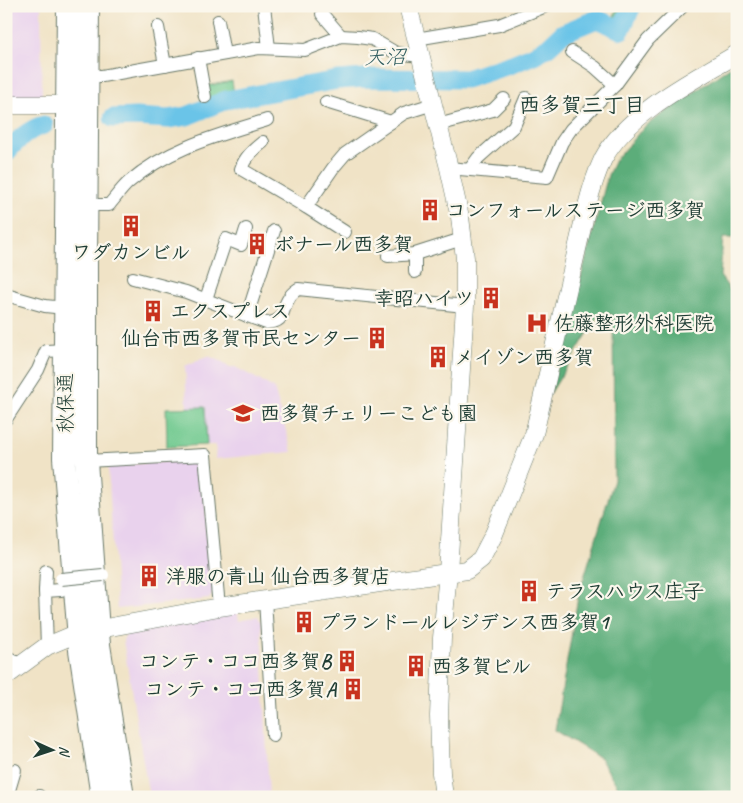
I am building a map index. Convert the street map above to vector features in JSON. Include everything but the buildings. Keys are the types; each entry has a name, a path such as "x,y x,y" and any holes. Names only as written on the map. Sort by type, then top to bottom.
{"highway":[{"name":"秋保通","path":"68,6 64,458 65,587 88,631 123,797"},
{"name":"秋保通","path":"88,6 86,205 88,631 102,797"}],"street":[{"path":"264,6 269,48"},
{"path":"408,6 460,218 465,258 465,306 442,638 439,716 440,773 444,797"},
{"path":"88,76 102,76 259,48 305,50 341,36 358,36 372,39 396,53 422,62 499,24 546,6"},
{"path":"448,168 470,168 547,177 562,142 571,129 615,85 648,40 683,6"},
{"path":"322,14 341,36"},
{"path":"218,21 224,54"},
{"path":"158,27 165,64"},
{"path":"572,52 595,67 615,85"},
{"path":"6,676 13,660 88,631 265,599 467,570 481,559 505,509 534,434 586,206 604,158 620,135 633,121 684,85 737,54"},
{"path":"198,58 205,98"},
{"path":"470,168 478,158 514,126 526,98"},
{"path":"438,125 493,110 504,99"},
{"path":"326,102 391,122"},
{"path":"306,206 345,154 404,113 433,104"},
{"path":"6,105 66,105"},
{"path":"86,205 109,205 128,183 147,168 174,152 204,140 267,120"},
{"path":"263,142 251,152 241,169 306,206 345,232"},
{"path":"206,299 226,239 241,245 246,229"},
{"path":"248,316 274,231"},
{"path":"388,256 415,254 462,239"},
{"path":"415,254 415,272"},
{"path":"133,278 186,292 266,323 276,323 281,318 289,297 298,289 465,306"},
{"path":"6,295 45,306 65,308"},
{"path":"6,419 38,370 46,351 65,350"},
{"path":"86,461 205,455 219,607"},
{"path":"46,571 46,646"},
{"path":"45,591 103,575"},
{"path":"265,599 273,735"},
{"path":"7,797 16,770"}],"shaded area":[{"path":"6,6 41,6 42,99 6,99"},
{"name":"西多賀チェリーこども園","path":"208,356 223,362 228,367 235,367 274,388 292,452 215,459 216,445 207,445 205,407 187,407 185,366"},
{"path":"195,460 202,466 214,592 209,599 117,609 108,466"},
{"path":"237,609 239,620 258,616 261,623 269,797 149,797 123,640 128,632"}],"green space":[{"path":"618,6 628,6 620,25 612,21"},
{"path":"737,62 737,238 723,238 720,276 737,299 737,797 624,797 600,758 555,730 578,597 614,480 613,315 601,312 550,394 608,175 615,160 644,127"},
{"path":"232,81 234,94 209,100 206,86"},
{"path":"205,407 207,445 167,447 166,408"}],"waterway":[{"name":"天沼","path":"113,118 168,119 187,116 226,100 338,80 365,78 466,79 534,55 548,47 563,33 597,19 621,30 632,6"},
{"name":"天沼","path":"6,153 23,136 33,129 44,125"}],"place":[{"name":"コンフォールステージ西多賀","path":"430,210"},
{"name":"ワダカンビル","path":"131,226"},
{"name":"ボナール西多賀","path":"257,244"},
{"name":"幸昭ハイツ","path":"491,298"},
{"name":"エクスプレス","path":"153,311"},
{"name":"佐藤整形外科医院","path":"537,323"},
{"name":"仙台市西多賀市民センター","path":"377,338"},
{"name":"メイゾン西多賀","path":"438,357"},
{"name":"西多賀チェリーこども園","path":"243,413"},
{"name":"洋服の青山 仙台西多賀店","path":"149,576"},
{"name":"テラスハウス庄子","path":"529,591"},
{"name":"プランドールレジデンス西多賀1","path":"304,622"},
{"name":"コンテ・ココ西多賀B","path":"347,661"},
{"name":"西多賀ビル","path":"416,666"},
{"name":"コンテ・ココ西多賀A","path":"353,689"}],"district":[{"name":"西多賀三丁目","path":"582,105"}]}
